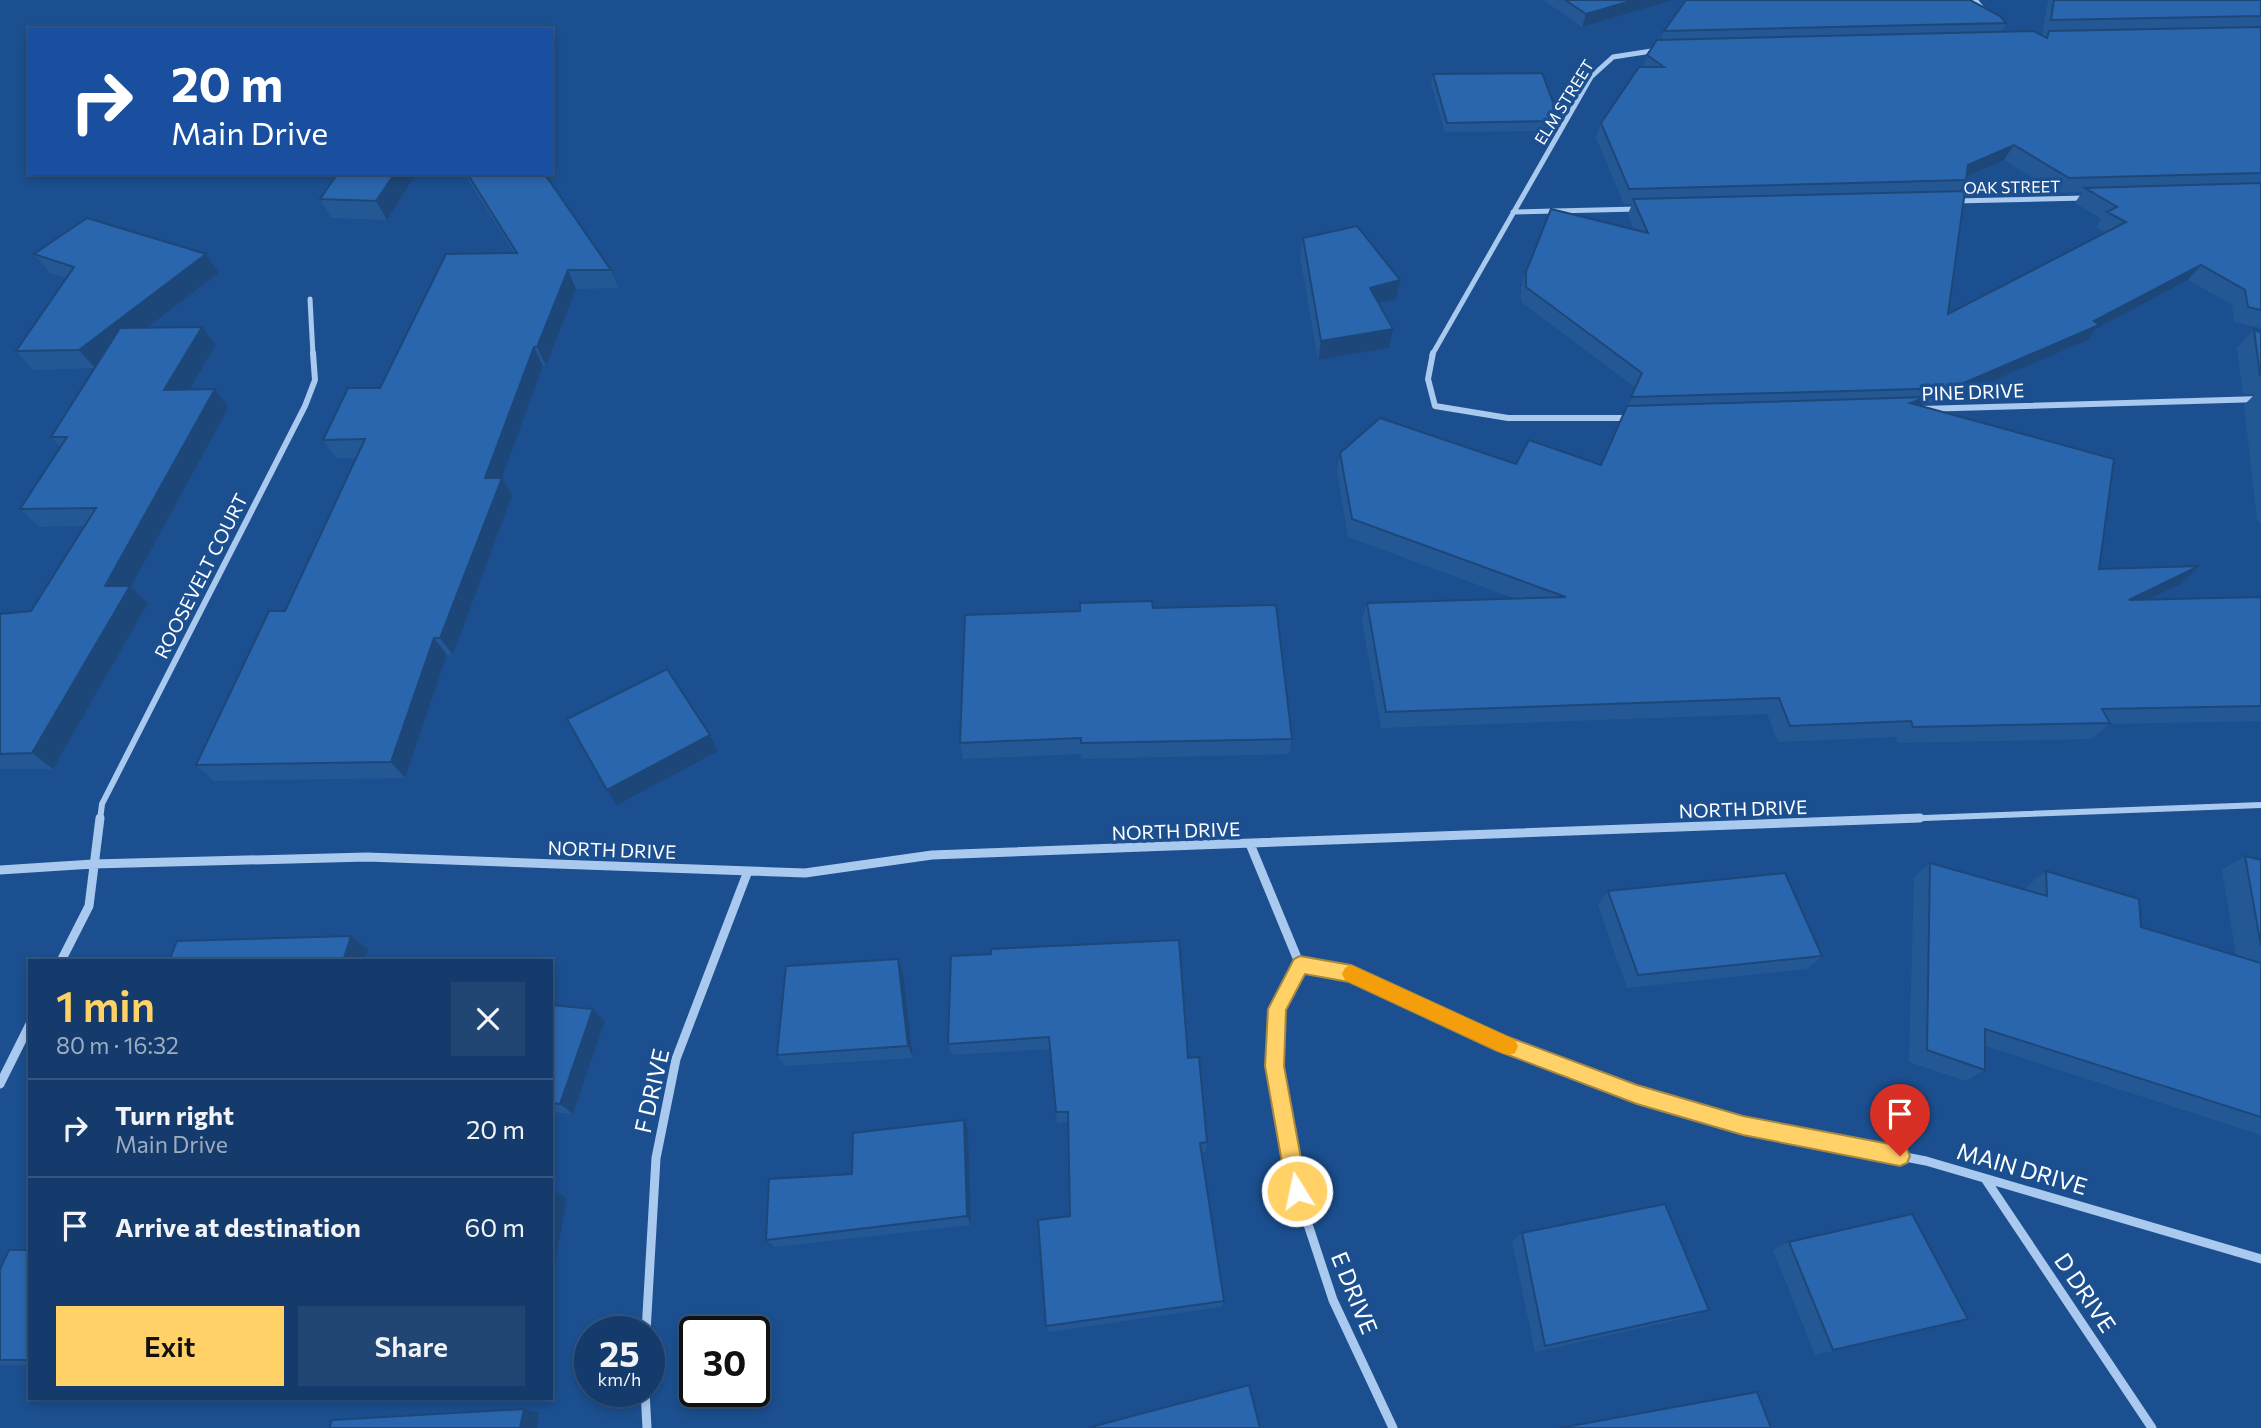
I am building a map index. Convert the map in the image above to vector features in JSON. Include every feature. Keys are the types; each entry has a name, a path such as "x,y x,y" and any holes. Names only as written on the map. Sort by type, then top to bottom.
{"street":[{"path":"1975,0 1993,20"},
{"name":"ELM STREET","path":"1634,418 1523,421 1475,417 1435,406 1428,379 1432,357 1513,212 1602,62 1628,52 1662,50"},
{"name":"OAK STREET","path":"1942,201 2095,198"},
{"path":"1513,212 1651,209"},
{"name":"ROOSEVELT COURT","path":"62,959 89,906 102,804 305,406 314,380 310,299"},
{"name":"PINE DRIVE","path":"1913,410 2261,399"},
{"name":"NORTH DRIVE","path":"0,870 93,864 366,857 805,873 932,855 2261,805"},
{"path":"1250,844 1300,965"},
{"name":"F DRIVE","path":"647,1316 656,1158 676,1059 748,871"},
{"name":"MAIN DRIVE","path":"1300,965 1351,974 1502,1044 1637,1094 1743,1125 1926,1161 2261,1259"},
{"name":"E DRIVE","path":"1300,965 1277,1009 1275,1066 1297,1191 1333,1300 1393,1428"},
{"path":"0,1084 28,1028"},
{"name":"D DRIVE","path":"1986,1180 2152,1428"},
{"path":"646,1407 647,1428"}],"building":[{"path":"1565,0 1634,0 1586,14"},
{"path":"1686,0 1970,0 2000,16 2006,23 1664,31"},
{"path":"2054,0 2261,0 2261,16 2051,20"},
{"path":"2261,27 2261,173 2069,178 2014,145 1968,165 1966,180 1629,189 1601,123 1639,67 1664,67 1647,55 1657,40 2034,31 2047,38 2049,31"},
{"path":"1542,73 1559,118 1557,121 1447,123 1433,74"},
{"path":"337,175 394,175 376,201 320,199"},
{"path":"468,175 545,175 611,270 568,270 537,347 534,347 485,478 502,478 440,638 434,638 391,762 196,765 269,611 285,611 365,439 323,440 348,388 380,388 446,254 517,253"},
{"path":"2261,183 2261,310 2248,307 2245,290 2201,265 2094,321 2099,325 1952,388 1631,397 1642,373 1526,287 1526,272 1551,209 1648,233 1633,199 1965,191 1948,314 2126,222 2107,212 2117,207 2085,188"},
{"path":"87,218 206,254 79,350 16,351 74,267 34,254"},
{"path":"1357,226 1400,280 1370,288 1393,329 1321,341 1303,238"},
{"path":"202,327 164,390 215,389 105,586 130,586 32,753 0,754 0,614 31,611 96,508 20,509 67,437 51,437 120,328"},
{"path":"2254,329 2261,333 2261,375 2260,375"},
{"path":"1926,397 1910,403 2114,459 2099,569 2199,566 2129,600 2261,597 2261,706 2102,709 2110,723 1913,727 1911,721 1790,726 1779,698 1386,712 1367,603 1566,597 1352,519 1340,453 1380,418 1516,464 1529,440 1601,465 1627,406"},
{"path":"1152,601 1153,608 1276,605 1292,739 1081,743 1081,738 960,743 965,615 1080,611 1080,603"},
{"path":"667,669 710,735 607,790 567,719"},
{"path":"2245,856 2261,860 2261,946"},
{"path":"1930,863 2047,896 2046,871 2139,899 2141,927 2261,963 2261,1117 1985,1029 1985,1070 1927,1050"},
{"path":"1785,873 1822,956 1638,975 1608,891"},
{"path":"351,936 344,959 170,959 177,941"},
{"path":"1179,940 1188,1058 1199,1057 1207,1142 1200,1143 1224,1301 1046,1326 1038,1220 1070,1216 1068,1112 1056,1112 1049,1037 948,1044 951,956 991,954 991,949"},
{"path":"898,959 908,1046 777,1055 786,966"},
{"path":"553,1005 593,1009 560,1104 553,1103"},
{"path":"964,1120 967,1216 766,1240 769,1179 852,1174 853,1133"},
{"path":"1665,1204 1709,1310 1545,1346 1522,1233"},
{"path":"1912,1214 1968,1319 1833,1350 1789,1242"},
{"path":"9,1250 28,1250 28,1360 0,1360 0,1269"},
{"path":"1249,1385 1260,1428 1091,1428 1091,1427"},
{"path":"1757,1392 1771,1428 1560,1428"},
{"path":"524,1409 520,1428 329,1428 332,1420"}],"slow traffic":[{"path":"1351,974 1509,1046"}],"route":[{"path":"1297,1191 1275,1066 1277,1009 1300,965 1351,974 1502,1044 1637,1094 1743,1125 1900,1156"}]}
